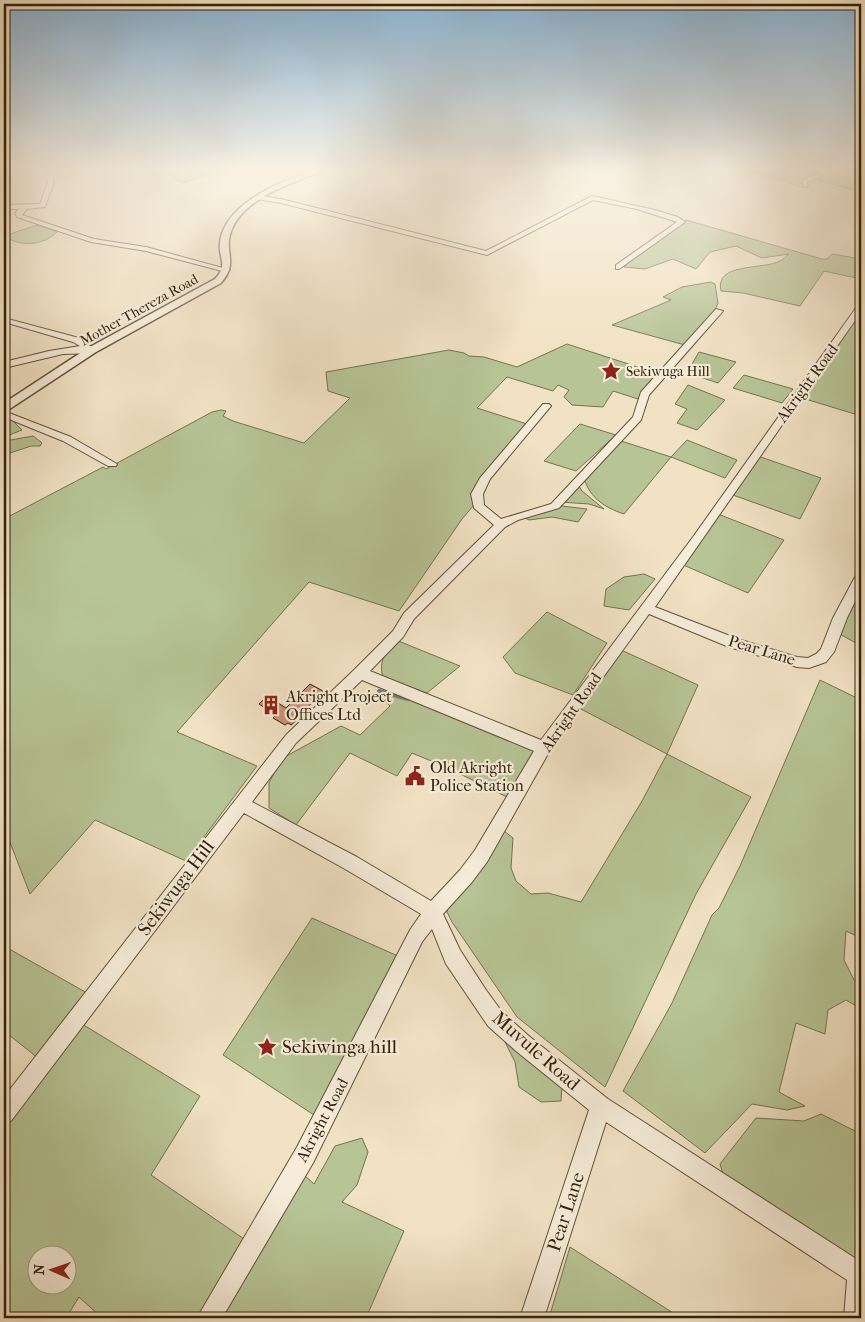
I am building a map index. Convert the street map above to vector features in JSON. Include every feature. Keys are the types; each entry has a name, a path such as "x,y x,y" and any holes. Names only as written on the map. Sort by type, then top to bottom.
{"street":[{"path":"60,230 93,241 146,249 226,270 228,260 224,242 228,230"},
{"path":"395,230 487,253 531,230"},
{"path":"619,267 671,230"},
{"name":"Mother Thereza Road","path":"4,408 90,349 211,286 222,277 226,270"},
{"name":"Akright Road","path":"209,1318 304,1155 416,936 433,912 466,876 481,856 544,748 697,540 861,307"},
{"path":"546,406 489,473 479,488 478,506 487,515 501,524 511,518 537,514 554,506 638,418 644,394 719,311"},
{"path":"4,320 76,340 90,349"},
{"path":"4,365 90,349"},
{"path":"4,414 67,439 112,464"},
{"name":"Sekiwuga Hill","path":"4,1114 303,726 360,673 398,634 409,616 501,524"},
{"name":"Pear Lane","path":"646,608 734,643 797,662 809,663 821,658 827,652 840,618 861,577"},
{"path":"360,673 544,748"},
{"path":"241,804 351,863 433,912"},
{"name":"Muvule Road","path":"433,912 453,957 478,998 495,1019 523,1044 601,1106 860,1275"},
{"name":"Pear Lane","path":"532,1318 601,1106"},
{"path":"856,1318 860,1275"}],"green space":[{"path":"23,230 50,230 57,232 45,240 31,243 17,242 4,236"},
{"path":"674,230 720,230 822,259 827,259 832,254 861,259 861,279 824,271 800,306 743,293 721,291 721,282 725,275 732,271 773,264 789,254 762,258 736,246 710,252 696,269 673,259 645,269 624,267"},
{"path":"711,282 715,284 718,303 715,310 685,345 612,325 671,300 663,297 682,287"},
{"path":"861,306 861,416 799,397"},
{"path":"567,344 656,373 638,399 613,391 603,407 572,405 564,397 569,390 558,385 553,391 507,377 477,408 527,424 474,488 474,505 462,519 399,611 309,582 177,732 257,766 186,861 95,820 30,894 4,827 4,519 103,467 106,469 212,412 226,411 223,416 233,421 304,443 350,398 328,391 326,372 449,350 469,356 484,357 517,367"},
{"path":"699,352 736,362 718,383 700,377 706,368 692,364"},
{"path":"744,375 793,389 782,403 733,388"},
{"path":"688,385 725,400 697,430 677,423 687,409 675,404"},
{"path":"4,419 11,419 22,430 9,435 6,439 11,440 33,436 42,443 40,446 31,446 4,455"},
{"path":"580,424 616,435 576,471 544,461"},
{"path":"618,440 671,457 624,514 609,508 597,500 588,488 583,473"},
{"path":"687,440 737,460 725,478 671,457"},
{"path":"755,455 821,478 800,519 730,494"},
{"path":"575,480 582,491 604,509 589,504 560,502"},
{"path":"562,506 587,509 578,522 552,517 529,520 521,516"},
{"path":"718,514 784,540 748,593 681,564"},
{"path":"644,574 655,579 629,610 604,606 606,589 624,577"},
{"path":"861,590 861,646 838,633"},
{"path":"547,612 607,643 573,695 515,673 503,657"},
{"path":"396,640 460,666 427,693 383,677 382,662"},
{"path":"621,650 698,685 667,754 579,708"},
{"path":"820,680 861,700 861,938 846,931 844,960 854,980 861,988 861,1009 846,1000 828,1010 825,1034 796,1023 779,1092 805,1106 787,1110 752,1104 705,1153 623,1091 672,1003 712,915 719,908 740,866"},
{"path":"405,695 534,750 509,798 448,768 412,753 397,776 350,753 296,825 269,808 269,783 281,759 341,726 360,735 390,706 379,696"},
{"path":"667,754 751,797 696,894 605,1087 517,1017 452,922 447,912 448,905 504,831 513,838 511,868 516,881 531,894 548,893 581,902 642,801"},
{"path":"312,918 398,956 317,1117 223,1055"},
{"path":"4,946 87,993 38,1058 4,1031"},
{"path":"82,1024 200,1096 151,1175 247,1241 200,1318 102,1318 79,1297 66,1318 4,1318 4,1126"},
{"path":"504,1040 562,1085 561,1101 541,1102 519,1087 515,1062"},
{"path":"821,1114 861,1134 861,1273 723,1174 720,1164 756,1118 804,1121"},
{"path":"362,1138 368,1152 357,1185 342,1202 404,1231 366,1318 212,1318 302,1173 314,1184 335,1146"},
{"path":"570,1247 681,1318 549,1318"}],"building":[{"name":"Akright Project Offices Ltd","path":"310,684 323,691 305,710 308,711 291,725 288,723 285,725 273,718 276,715 259,704 267,696 286,708"}],"waterway":[{"path":"379,691 408,699"}],"place":[{"name":"Sekiwuga Hill","path":"611,371"},
{"name":"Akright Project Offices Ltd","path":"271,705"},
{"name":"Old Akright Police Station","path":"415,776"},
{"name":"Sekiwinga hill","path":"267,1047"}]}
